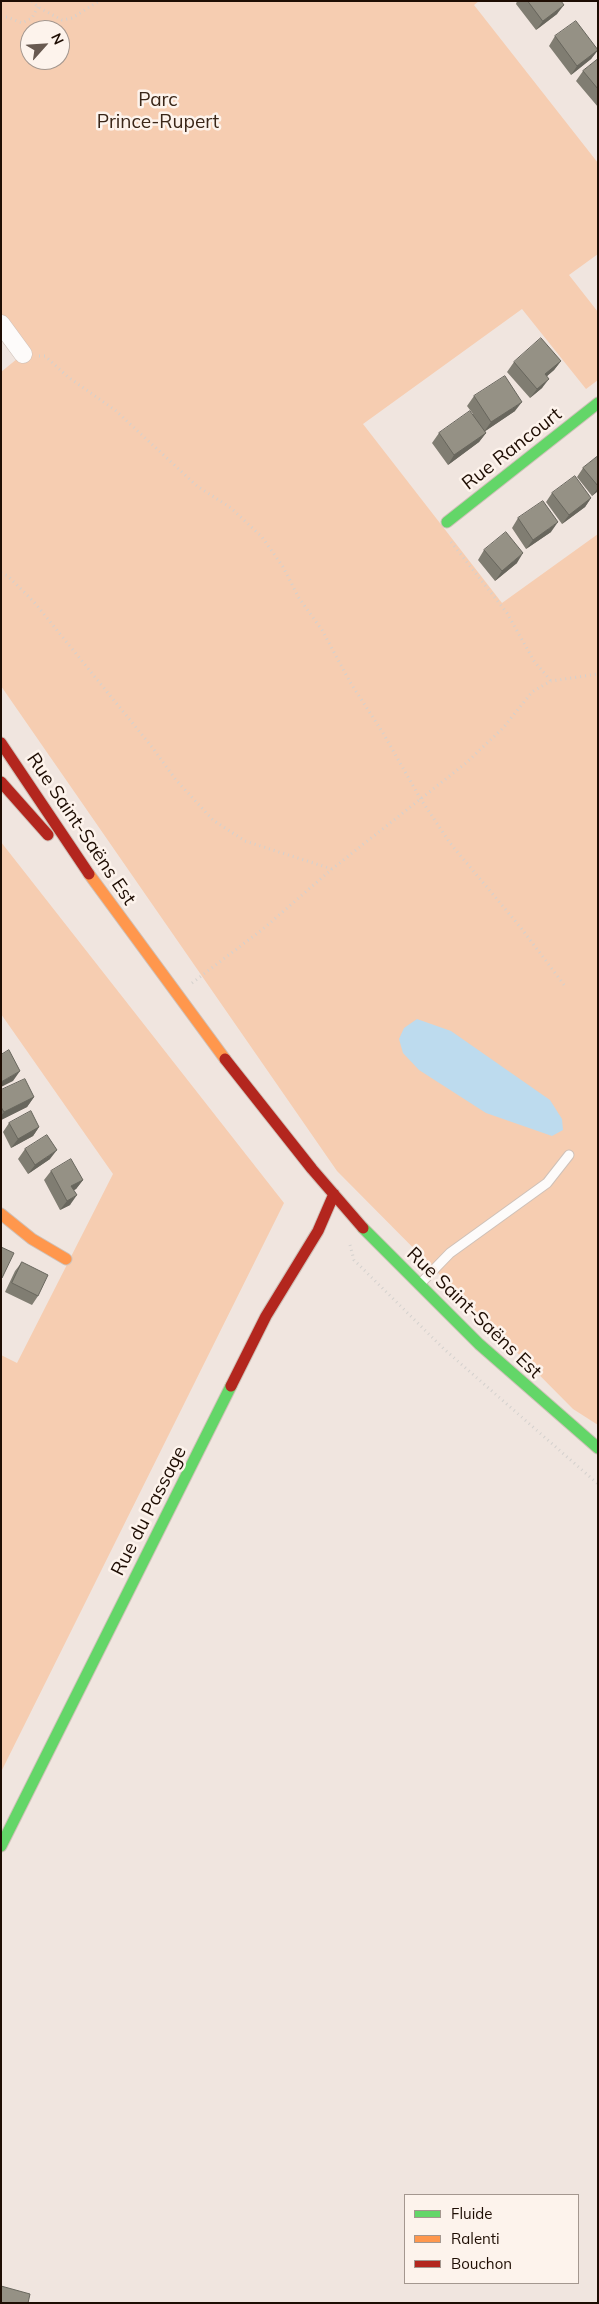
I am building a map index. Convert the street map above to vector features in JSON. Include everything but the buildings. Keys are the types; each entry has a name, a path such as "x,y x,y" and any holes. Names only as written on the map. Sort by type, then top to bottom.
{"main road":[{"name":"Rue Rancourt","path":"447,522 598,404"},
{"name":"Rue Saint-Saëns Est","path":"1,743 176,995 256,1099 334,1194 365,1230 509,1373 598,1448"},
{"name":"Rue Saint-Saëns Est","path":"1,782 126,925"},
{"name":"Rue du Passage","path":"1,1846 266,1316 318,1231 334,1194"},
{"path":"1,1214 16,1229 33,1241 66,1259"}],"street":[{"path":"1,324 23,354"}],"lane":[{"path":"419,1285 450,1253 547,1183 570,1155"}],"path":[{"path":"32,1 38,7 57,18 67,20 99,1"},
{"path":"1,17 7,16 22,23 32,18 38,7"},
{"path":"23,354 45,356 68,377 115,410 197,486 231,508 262,537 283,567 299,598 322,630 350,682 420,798 450,843 521,928 565,986"},
{"path":"447,522 450,541 507,613 534,660 551,681"},
{"path":"1,573 8,576 34,602 152,747 176,780 213,820 245,841 332,869"},
{"path":"176,995 262,929 332,869 466,763 503,728 532,692 551,681 597,674"}],"green space":[{"name":"Parc Prince-Rupert","path":"1,1 479,1 474,5 598,163 598,254 569,275 598,312 598,380 586,389 522,309 363,424 502,603 598,534 598,1425 573,1409 337,1171 1,686 1,372 23,354 1,324"},
{"path":"1,842 284,1203 1,1772 1,1355 17,1363 113,1174 1,1014"}],"water":[{"path":"417,1019 451,1031 550,1100 562,1119 563,1130 552,1136 486,1113 419,1070 403,1053 399,1039 404,1028"}],"traffic: fast":[{"path":"447,522 598,403"},
{"path":"363,1228 479,1344 598,1448"},
{"path":"1,1846 231,1386"}],"traffic: slow":[{"path":"89,874 225,1059"},
{"path":"1,1214 32,1239 66,1259"}],"traffic: jam":[{"path":"1,743 89,874"},
{"path":"1,782 48,835"},
{"path":"225,1059 312,1169 363,1228"},
{"path":"231,1386 266,1316 318,1231 334,1194"}]}
